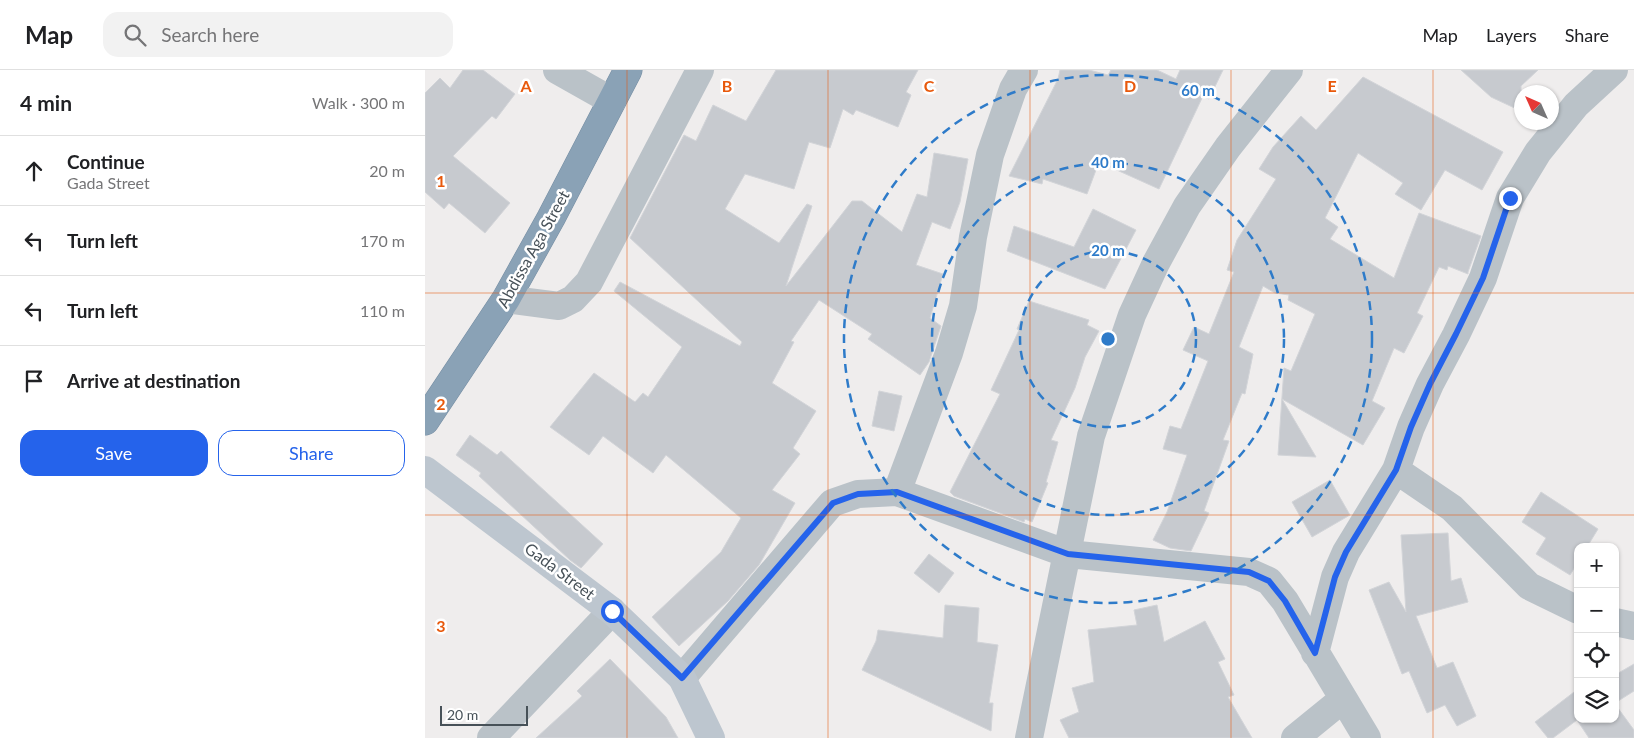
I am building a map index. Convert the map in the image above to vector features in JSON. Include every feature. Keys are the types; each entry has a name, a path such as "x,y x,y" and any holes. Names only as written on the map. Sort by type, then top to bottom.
{"highway":[{"name":"Abdissa Aga Street","path":"425,421 506,299 551,218 628,70"}],"street":[{"path":"557,70 612,101"},
{"path":"506,299 559,306 573,299 589,282 700,70"},
{"path":"897,492 949,353 963,306 973,237 990,155 1013,89 1024,70"},
{"path":"1029,738 1091,436 1132,315 1156,263 1187,206 1228,148 1289,70"},
{"path":"1315,653 1335,577 1346,552 1396,470 1411,427 1430,384 1483,278 1510,198 1538,152 1576,105 1614,70"},
{"name":"Gada Street","path":"425,470 612,611 682,678 711,738"},
{"path":"1396,470 1452,508 1529,586 1574,608"},
{"path":"682,678 833,503 858,494 897,492 1068,554 1249,572 1269,581 1285,601 1367,738"},
{"path":"491,738 612,611"},
{"path":"1619,623 1634,626"},
{"path":"1295,738 1343,699"}],"building":[{"path":"463,70 483,70 515,94 496,119 492,116 453,156 510,203 485,233 449,203 444,209 425,192 425,93 440,78 450,88"},
{"path":"776,70 918,70 906,92 911,95 898,127 856,110 853,115 843,109 830,148 809,142 794,189 745,174 725,209 779,243 807,204 812,206 786,286 852,201 862,201 902,232 917,194 927,197 934,153 968,159 960,202 950,229 932,222 916,265 943,274 930,318 941,326 929,362 920,375 868,339 872,334 819,300 791,341 794,342 772,383 816,411 793,448 800,454 772,490 795,503 759,565 728,601 679,646 652,617 721,552 741,518 666,455 653,473 603,436 589,455 550,427 594,373 635,402 643,393 648,397 682,347 614,291 620,282 740,346 742,342 630,238 684,135 696,141 713,105 746,121"},
{"path":"1060,70 1089,70 1108,75 1111,70 1157,70 1176,79 1180,70 1223,70 1209,99 1203,96 1159,189 1099,162 1087,194 1043,179 1042,184 1009,176 1058,79"},
{"path":"1461,70 1538,70 1522,85 1514,85 1514,108 1491,97"},
{"path":"1363,77 1503,152 1482,190 1445,170 1421,210 1395,194 1403,183 1358,153 1325,218 1338,227 1330,239 1394,278 1419,213 1481,236 1468,274 1448,266 1447,270 1439,267 1417,313 1423,316 1404,353 1394,348 1372,401 1385,408 1363,445 1282,399 1316,457 1278,455 1284,368 1291,371 1315,314 1288,300 1289,295 1275,293 1263,286 1239,347 1253,354 1245,394 1242,393 1223,440 1229,441 1204,511 1209,513 1191,551 1170,548 1153,540 1167,512 1187,455 1163,449 1170,426 1181,429 1208,361 1183,350 1194,327 1209,334 1234,272 1227,270 1237,240 1276,179 1259,169 1273,147 1301,116 1316,130"},
{"path":"1093,209 1136,230 1105,289 1007,251 1014,226 1074,247"},
{"path":"1029,301 1089,320 1087,325 1099,331 1085,357 1075,388 1051,440 1058,442 1046,482 1048,483 1032,522 1025,519 1024,522 954,496 950,492 1000,394 991,390 1019,330 1017,329"},
{"path":"879,391 902,396 894,431 872,426"},
{"path":"470,435 497,455 501,451 603,544 581,568 479,476 481,473 456,455"},
{"path":"1330,480 1350,515 1312,537 1292,502"},
{"path":"1541,492 1598,529 1589,543 1574,543 1574,568 1570,575 1536,554 1546,538 1522,522"},
{"path":"1448,533 1451,581 1461,578 1468,602 1416,616 1437,668 1453,662 1476,716 1457,726 1445,705 1427,713 1409,671 1402,674 1369,590 1389,582 1406,612 1401,535"},
{"path":"929,554 954,573 939,593 914,573"},
{"path":"945,605 979,608 977,642 998,645 989,703 993,703 991,731 862,670 876,641 878,630 943,638"},
{"path":"1157,605 1164,642 1205,621 1225,659 1218,662 1234,695 1228,697 1252,738 1069,738 1060,720 1079,712 1072,688 1094,682 1088,630 1137,625 1134,610"},
{"path":"610,659 666,717 678,738 536,738 582,696 577,691"},
{"path":"1634,664 1634,691 1619,700 1619,678 1619,673"},
{"path":"1574,692 1574,722 1553,738 1548,738 1535,722"},
{"path":"1619,709 1634,730 1634,738 1589,738 1579,723 1619,723"}],"route":[{"path":"612,611 682,678 833,503 858,494 897,492 1068,554 1249,572 1269,581 1285,601 1315,653 1335,577 1346,552 1396,470 1411,427 1430,384 1483,278 1510,198"}]}
